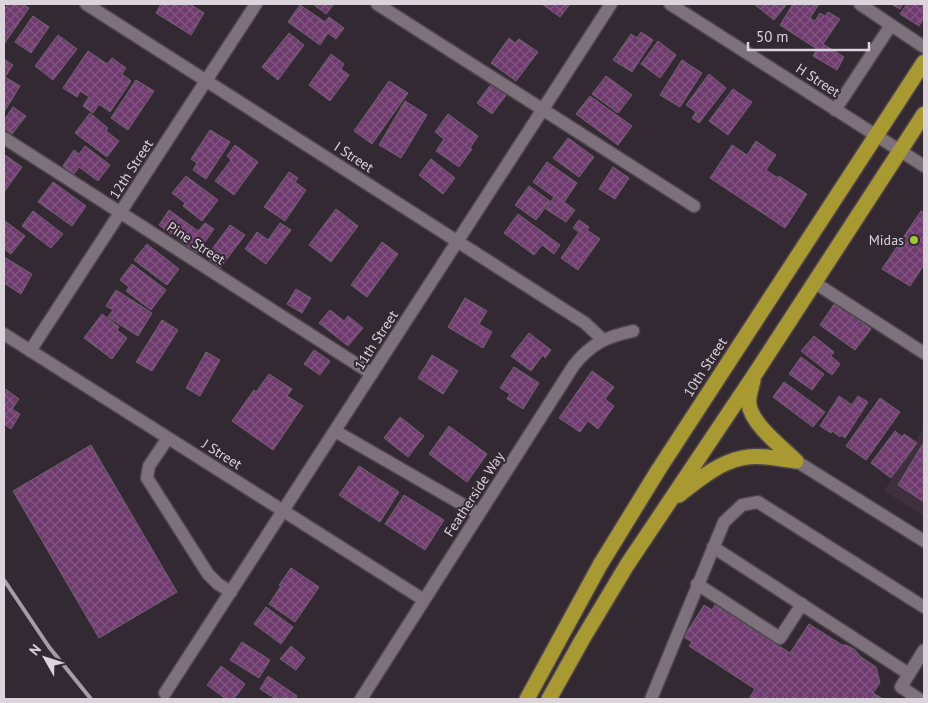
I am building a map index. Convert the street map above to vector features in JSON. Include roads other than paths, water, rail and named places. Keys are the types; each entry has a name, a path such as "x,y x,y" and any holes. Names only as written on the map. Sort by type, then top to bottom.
{"highway":[{"name":"10th Street","path":"527,699 600,565 693,415 924,62"},
{"path":"549,699 605,601 924,114"},
{"path":"755,374 749,393 749,406 754,418 796,461"},
{"path":"668,503 702,477 724,464 743,457 796,461"}],"street":[{"name":"I Street","path":"86,4 585,323 602,340"},
{"name":"12th Street","path":"30,351 256,4"},
{"path":"377,4 694,206"},
{"name":"11th Street","path":"165,693 611,4"},
{"name":"H Street","path":"670,4 924,166"},
{"path":"860,4 924,47"},
{"path":"836,110 890,25"},
{"name":"Pine Street","path":"4,138 372,374"},
{"path":"815,283 924,353"},
{"name":"Featherside Way","path":"361,699 574,365 584,354 602,340 633,331"},
{"name":"J Street","path":"4,334 424,600"},
{"path":"335,431 479,514"},
{"path":"168,438 149,466 147,478 208,574 218,584 231,592"},
{"path":"796,461 924,541"},
{"path":"651,699 724,522 742,505 758,502 924,607"},
{"path":"713,547 909,674"},
{"path":"697,584 780,638 802,604"},
{"path":"919,699 901,687 924,650"}],"railway":[{"path":"4,580 49,647 91,699"}],"place":[{"name":"Midas","path":"914,240"}]}
